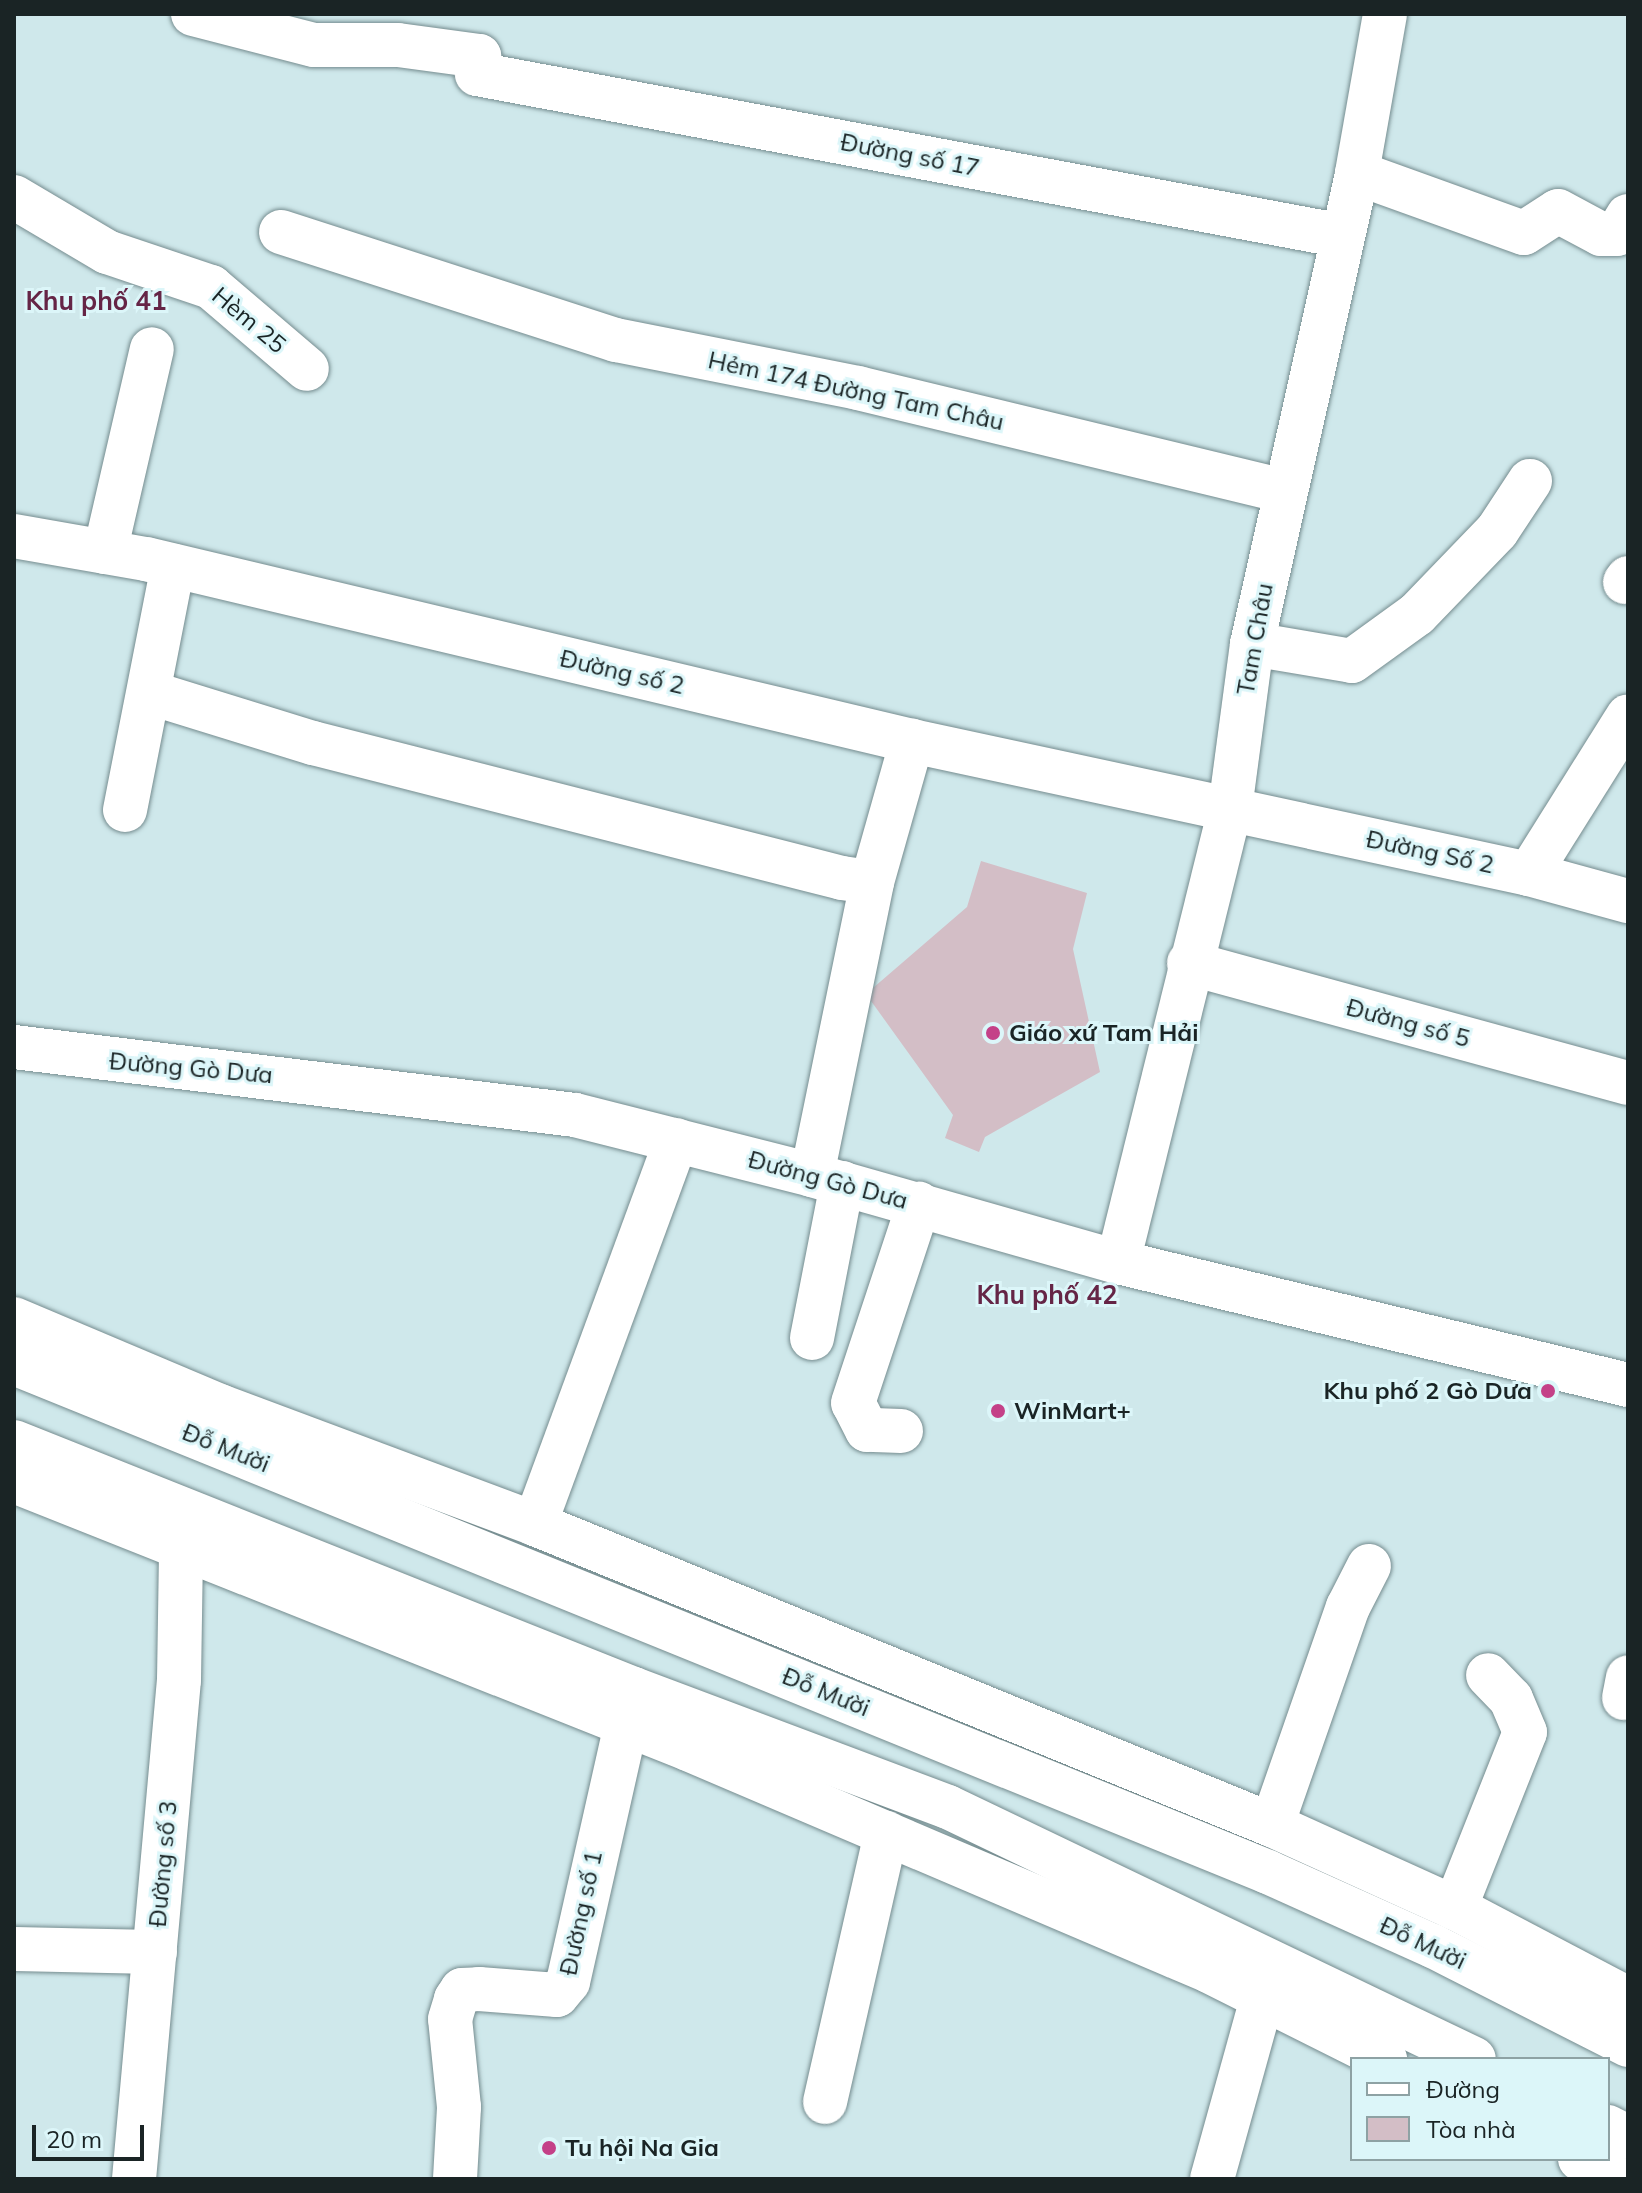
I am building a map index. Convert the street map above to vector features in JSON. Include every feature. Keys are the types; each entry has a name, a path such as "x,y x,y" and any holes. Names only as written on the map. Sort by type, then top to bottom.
{"main road":[{"path":"193,14 314,45 401,29"},
{"name":"Tam Châu","path":"1118,1262 1189,963 1230,809 1252,644 1357,173 1385,14"},
{"name":"Đường số 17","path":"401,29 479,56 477,74 1343,236"},
{"path":"1357,173 1524,233 1558,211 1601,234 1617,234 1628,216"},
{"name":"Hèm 25","path":"14,197 107,252 211,287 307,369"},
{"name":"Hẻm 174 Đường Tam Châu","path":"281,232 616,340 858,388 1284,491"},
{"path":"105,552 152,349"},
{"path":"1252,644 1352,661 1417,614 1497,531 1530,481"},
{"name":"Đường số 2","path":"14,536 173,566 912,741 1230,809"},
{"path":"125,810 151,693 173,566"},
{"path":"151,693 328,747 872,882"},
{"path":"1529,874 1628,716"},
{"path":"812,1338 827,1179 872,882 912,741"},
{"name":"Đường Số 2","path":"1230,809 1529,874 1628,901"},
{"name":"Đường số 5","path":"1189,963 1628,1083"},
{"name":"Đường Gò Dưa","path":"14,1047 575,1115 827,1179 1118,1262 1628,1385"},
{"path":"535,1524 676,1140"},
{"path":"901,1431 867,1430 853,1403 919,1204"},
{"name":"Đỗ Mười","path":"14,1319 220,1406 535,1524 1272,1825 1455,1908 1628,1999"},
{"name":"Đỗ Mười","path":"14,1363 1268,1872 1433,1946 1628,2045"},
{"path":"159,1421 220,1406"},
{"path":"14,1442 629,1707 886,1833 1209,1971 1381,2057"},
{"path":"14,1481 181,1548 629,1707 948,1807 1470,2057"},
{"name":"Đường số 3","path":"134,2179 179,1680 181,1548"},
{"path":"1272,1825 1348,1607 1369,1566"},
{"path":"1455,1908 1525,1732 1511,1699 1488,1675"},
{"name":"Đường số 1","path":"455,2179 459,2107 450,2019 456,1999 462,1990 479,1989 557,1995 568,1982 629,1707"},
{"path":"825,2102 886,1833"},
{"path":"14,1949 155,1952"},
{"path":"1212,2179 1262,1999"},
{"path":"1610,2128 1628,2137"},
{"path":"1584,2161 1617,2179"}],"building":[{"name":"Giáo xứ Tam Hải","path":"981,861 1087,893 1073,949 1100,1072 985,1137 979,1152 945,1138 953,1115 866,994 967,907"}],"place":[{"name":"Giáo xứ Tam Hải","path":"993,1033"},
{"name":"Khu phố 2 Gò Dưa","path":"1548,1391"},
{"name":"WinMart+","path":"998,1411"},
{"name":"Tu hội Na Gia","path":"549,2148"}],"district":[{"name":"Khu phố 41","path":"96,301"},
{"name":"Khu phố 42","path":"1047,1295"}]}
